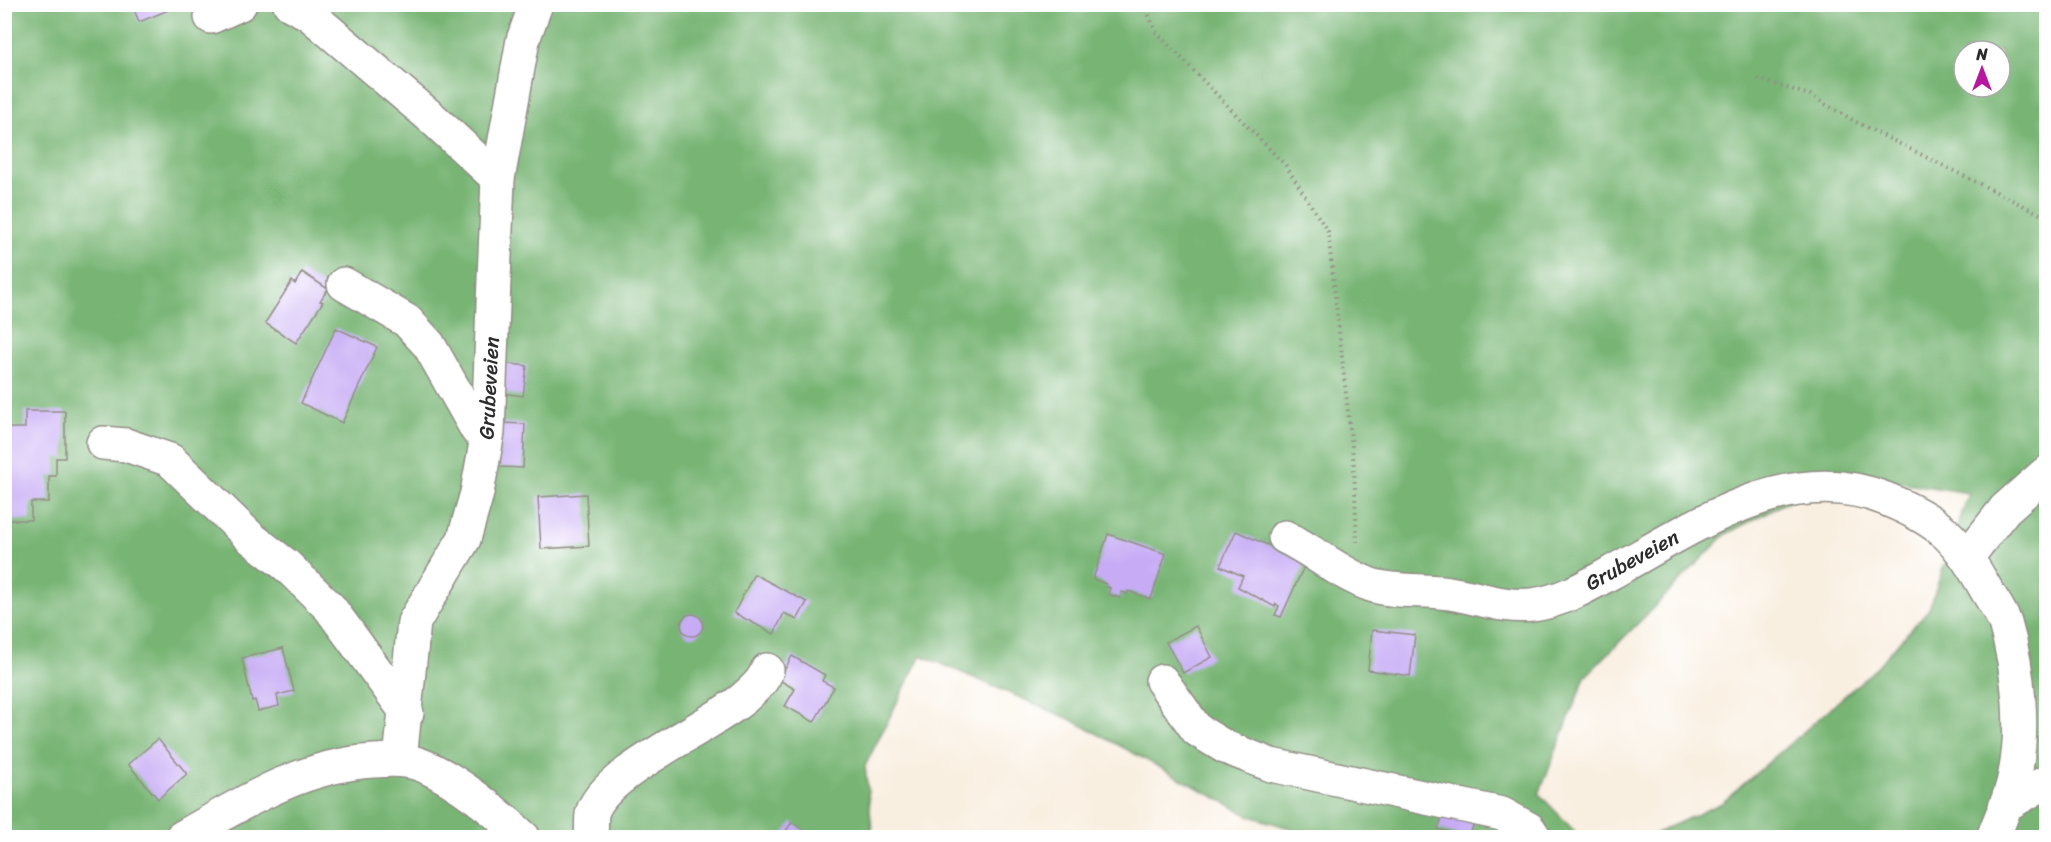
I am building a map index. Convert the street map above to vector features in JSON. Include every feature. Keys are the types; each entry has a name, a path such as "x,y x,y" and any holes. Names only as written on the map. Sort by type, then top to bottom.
{"street":[{"path":"290,4 309,14 432,118 498,179"},
{"name":"Grubeveien","path":"400,760 407,713 414,622 464,539 477,493 488,432 498,179 523,40 536,4"},
{"path":"344,284 407,321 429,345 477,430 488,432"},
{"path":"103,443 126,445 170,460 251,538 286,565 330,608 407,713"},
{"path":"1968,556 2005,509 2046,473"},
{"name":"Grubeveien","path":"1285,537 1315,551 1343,572 1389,589 1449,592 1508,606 1549,602 1588,586 1701,522 1744,502 1794,489 1820,486 1871,493 1920,513 1940,526 1968,556 2004,621 2020,696 2015,778 1993,837"},
{"path":"591,837 592,814 602,796 621,778 730,710 764,680 767,670"},
{"path":"1162,681 1197,730 1225,747 1271,765 1440,799 1502,814 1529,829 1535,837"},
{"path":"181,837 274,785 345,762 400,760 424,766 495,810 524,837"},
{"path":"2006,805 2046,782"}],"path":[{"path":"1144,4 1156,32 1286,166 1328,232 1354,465 1358,579"},
{"path":"1758,79 1810,95 1856,122 2046,217"}],"green space":[{"path":"5,5 2046,5 2046,837 1648,837 1722,803 1873,671 1929,609 1969,493 1842,473 1726,534 1585,677 1539,794 1580,837 1319,837 1250,816 1072,720 921,655 865,766 873,837 5,838"}],"building":[{"path":"132,4 181,4 181,5 139,22"},
{"path":"302,272 328,289 320,301 323,302 296,343 265,323 292,281 295,284"},
{"path":"336,328 377,347 342,423 301,403"},
{"path":"504,363 527,366 523,396 501,393"},
{"path":"25,411 65,411 65,458 56,458 56,476 49,476 49,502 31,502 31,520 4,520 4,428 25,428"},
{"path":"500,423 525,424 523,468 499,467"},
{"path":"586,494 589,546 541,549 538,497"},
{"path":"1236,531 1306,562 1281,617 1275,615 1279,606 1276,604 1275,607 1238,587 1243,576 1220,566"},
{"path":"1108,534 1166,554 1151,599 1128,591 1128,594 1122,592 1120,598 1108,594 1110,588 1105,586 1106,584 1093,579"},
{"path":"754,574 807,602 797,620 784,613 774,634 734,613"},
{"path":"692,614 700,617 703,625 700,633 692,636 684,633 681,625 684,617"},
{"path":"1196,626 1212,657 1183,673 1166,642"},
{"path":"1372,630 1415,635 1410,676 1368,670"},
{"path":"283,648 294,691 277,695 279,706 258,711 255,700 252,701 242,658"},
{"path":"792,656 825,675 822,681 834,687 814,722 785,706 795,689 779,680"},
{"path":"158,739 187,774 158,799 128,764"},
{"path":"1444,812 1474,823 1469,838 1438,829"},
{"path":"792,822 804,831 813,838 781,838"}]}
